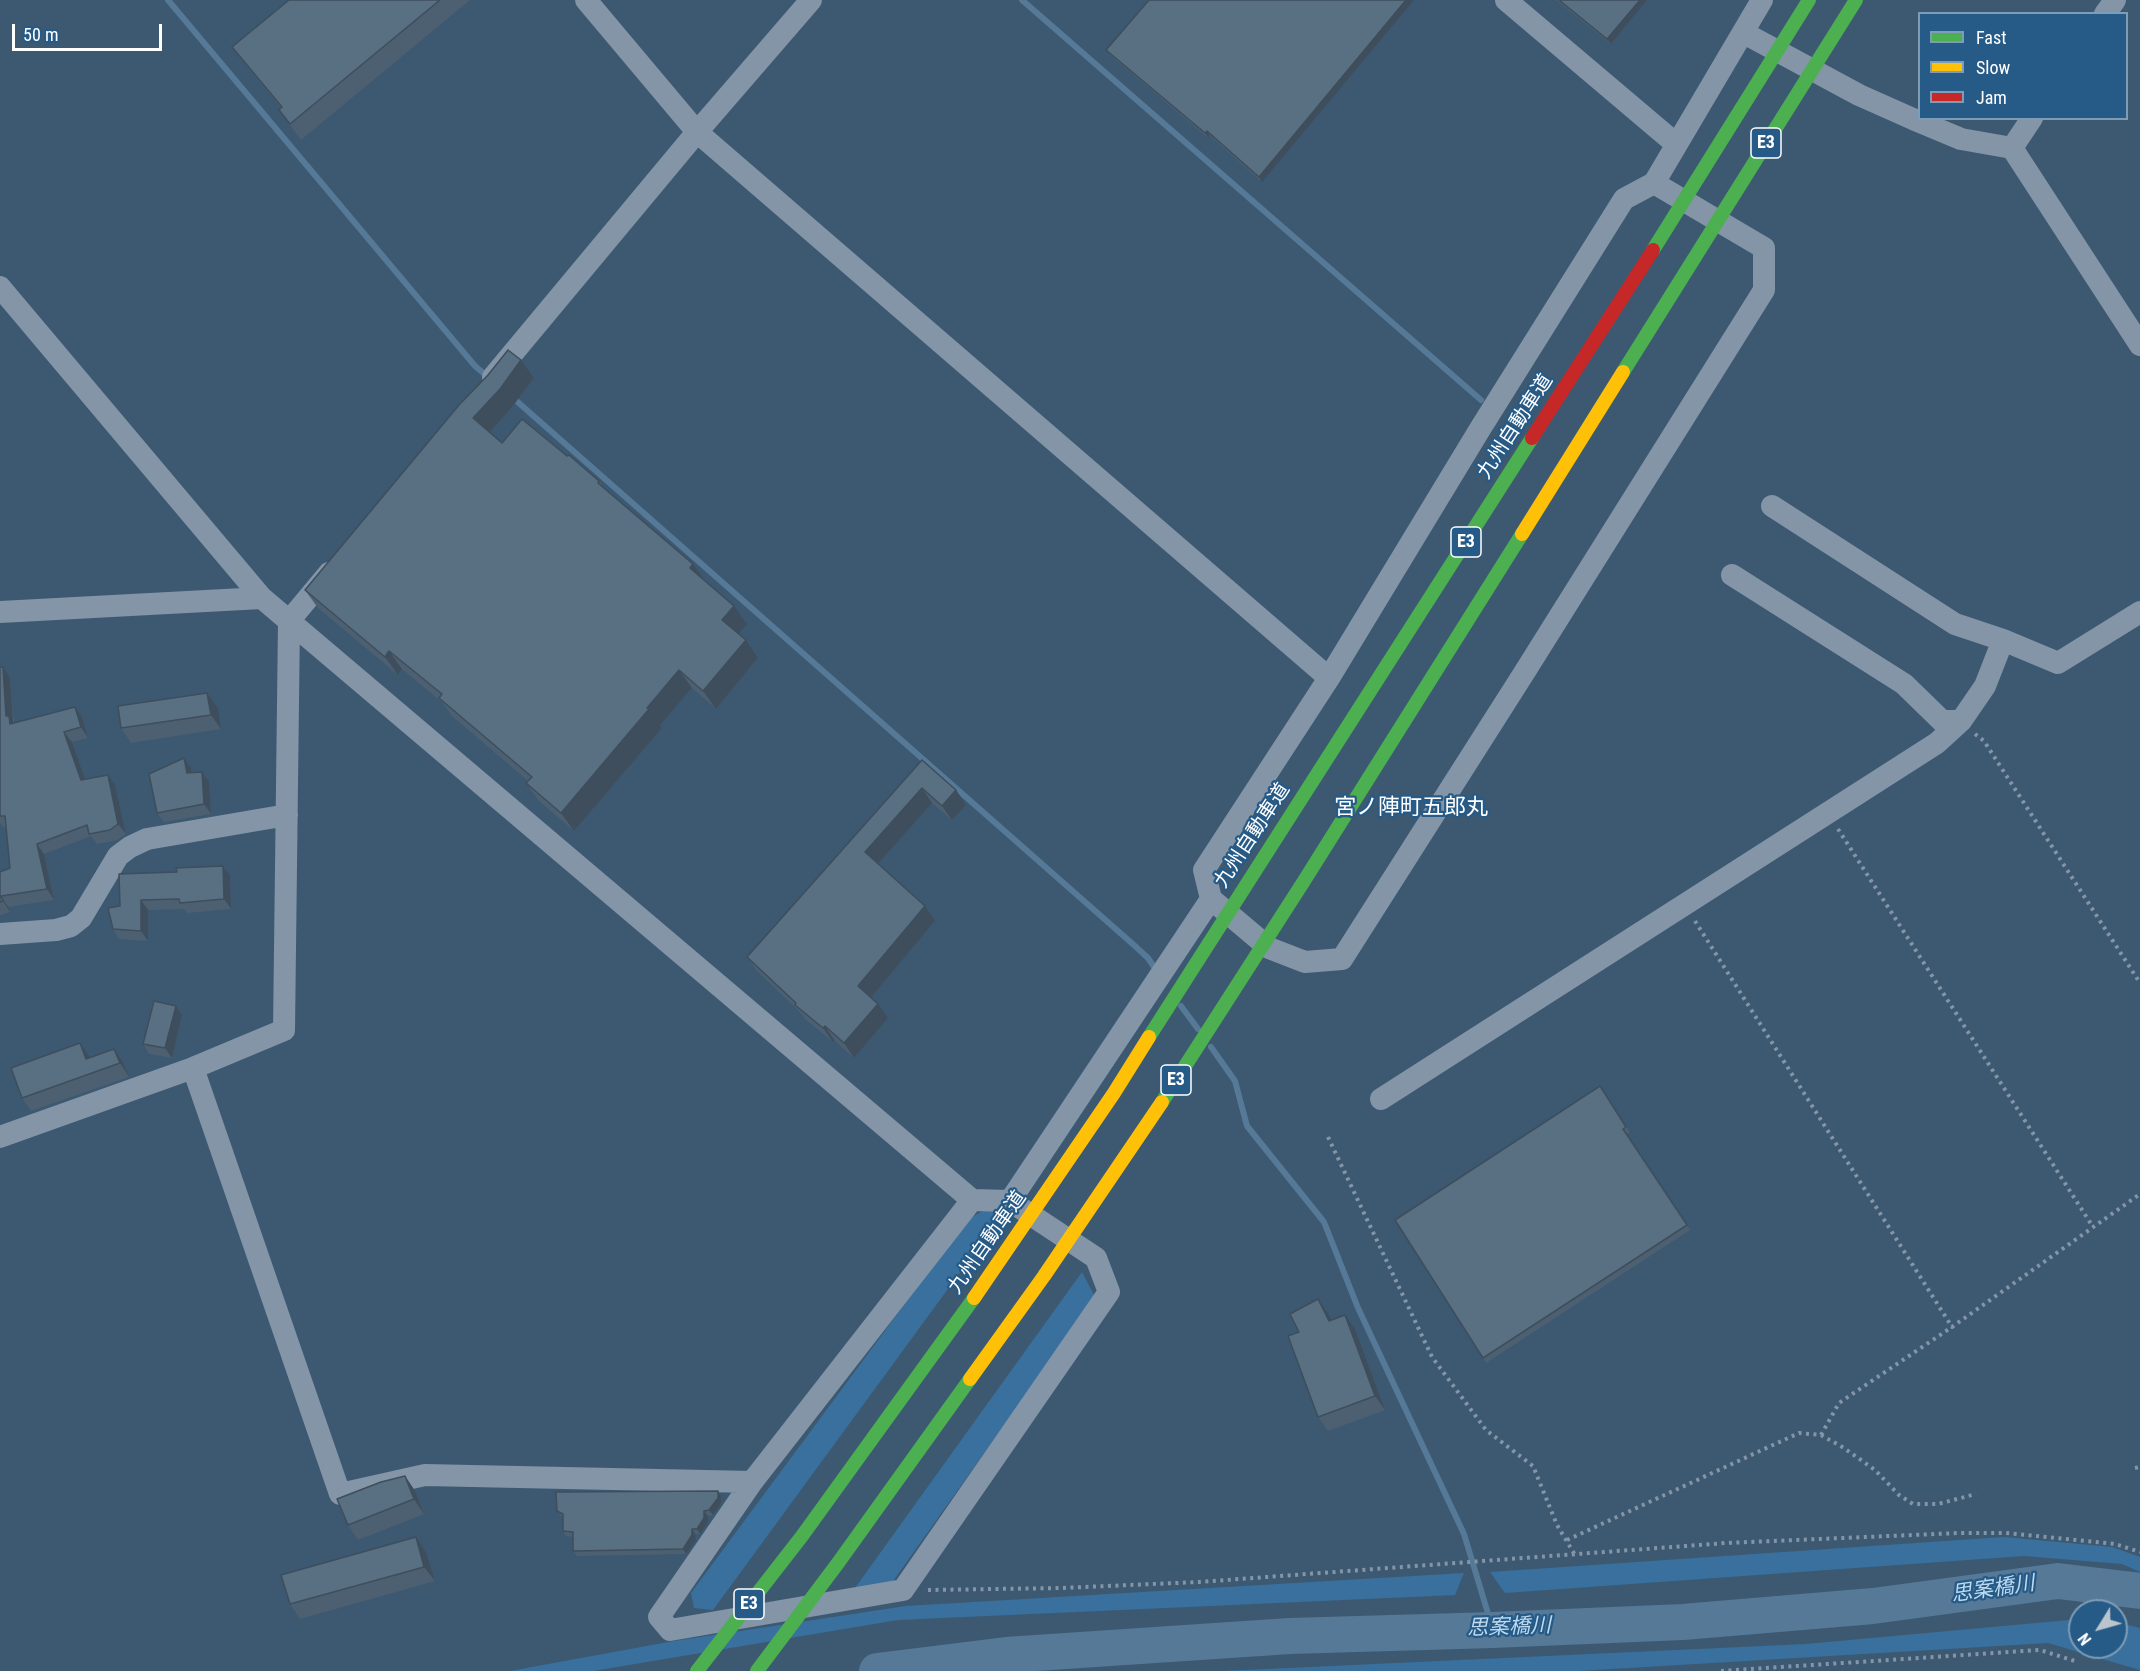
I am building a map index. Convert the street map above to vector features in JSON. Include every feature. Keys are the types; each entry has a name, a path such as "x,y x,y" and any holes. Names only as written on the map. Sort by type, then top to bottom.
{"highway":[{"name":"九州自動車道","path":"697,1671 802,1536 1008,1250 1114,1093 1264,855 1667,228 1809,0"},
{"name":"E3","path":"757,1671 838,1563 1044,1276 1152,1118 1304,881 1856,0"}],"street":[{"path":"586,0 697,132 1329,678"},
{"path":"478,395 697,132 811,0"},
{"path":"1506,0 1676,144"},
{"path":"1654,183 1764,248 1764,290 1342,959 1305,962 1269,948 1211,899 1204,870 1329,678 1480,429 1624,199 1654,183 1762,0"},
{"path":"1744,33 1859,95 1961,139 2012,148 2140,345"},
{"path":"2012,148 2031,120"},
{"path":"0,287 262,598 972,1200 1010,1201 1096,1258 1109,1292 903,1590 670,1630 659,1617 752,1482 972,1200"},
{"path":"1772,506 1954,624 2003,640 2058,663 2140,612"},
{"path":"0,1137 193,1068 284,1030 289,621 342,558"},
{"path":"1732,575 1904,684 1942,721 1961,722"},
{"path":"0,612 262,598"},
{"path":"1381,1099 1937,742 1961,722 1986,686 2003,640"},
{"path":"0,934 56,930 71,926 81,918 118,856 147,839 287,815"},
{"path":"1010,1201 1211,899"},
{"path":"193,1068 340,1494 425,1475 752,1482"}],"path":[{"path":"1961,722 1984,741 2140,983"},
{"path":"1828,814 2093,1227"},
{"path":"1685,905 1952,1327"},
{"path":"1328,1137 1432,1357 1486,1430 1533,1466 1557,1525 1575,1555"},
{"path":"1821,1435 1839,1403 1952,1327 2140,1194"},
{"path":"1567,1540 1799,1433 1821,1435 1875,1470 1899,1495 1913,1504 1938,1504 1976,1494"},
{"path":"903,1590 1061,1588 1199,1582 1726,1543 2006,1533 2115,1544 2140,1552"},
{"path":"1721,1671 2040,1650 2075,1661"}],"shaded area":[{"path":"986,1209 1005,1211 713,1610 694,1608 691,1593 967,1220"},
{"path":"1082,1272 1095,1297 891,1584 855,1588"},
{"path":"2004,1537 2112,1547 2140,1557 2140,1572 2122,1564 2024,1556 1505,1593 1490,1572"},
{"path":"1464,1573 1455,1595 898,1620 593,1671 510,1671 674,1641 906,1606"},
{"path":"2068,1620 2068,1649 2048,1643 1578,1671 1223,1671 1806,1644"},
{"path":"2128,1625 2140,1628 2140,1670 2103,1659 2128,1659"}],"building":[{"path":"289,0 440,0 290,124 279,110 282,107 232,47"},
{"path":"1149,0 1406,0 1259,177 1207,131 1205,133 1106,50"},
{"path":"1559,0 1640,0 1607,39"},
{"path":"508,350 521,360 500,389 473,418 502,443 522,419 567,456 569,455 599,481 598,483 693,564 690,568 734,606 722,620 746,640 703,691 679,670 561,813 526,783 532,777 439,698 442,694 389,651 385,657 305,590 459,405"},
{"path":"0,667 3,667 6,716 9,716 10,724 75,707 81,727 64,732 81,780 108,775 118,824 110,830 89,834 87,825 37,844 47,889 1,896 3,901 0,902 0,872 10,868 5,816 0,816"},
{"path":"207,693 211,715 121,728 118,706"},
{"path":"184,758 187,773 202,772 204,804 157,813 149,774"},
{"path":"922,760 956,790 942,806 922,788 865,852 925,906 858,986 878,1004 844,1043 795,1005 796,1003 747,957"},
{"path":"223,866 224,899 180,903 179,899 141,900 141,931 113,929 108,908 120,906 119,874 177,872 176,868"},
{"path":"154,1001 176,1006 165,1048 143,1044"},
{"path":"80,1043 86,1059 114,1049 120,1063 22,1098 11,1068"},
{"path":"1600,1086 1626,1127 1623,1129 1687,1225 1483,1358 1395,1220"},
{"path":"1318,1299 1329,1321 1345,1315 1375,1396 1318,1417 1288,1336 1299,1332 1290,1314"},
{"path":"405,1476 414,1499 348,1525 337,1499 381,1482"},
{"path":"718,1491 718,1498 709,1510 704,1511 704,1518 697,1529 692,1529 692,1535 683,1549 573,1551 573,1532 563,1531 563,1514 557,1511 556,1492"},
{"path":"416,1537 424,1567 290,1604 281,1575"}],"waterway":[{"path":"168,0 475,366 488,377"},
{"path":"1022,0 1481,400"},
{"path":"512,397 1135,946 1148,958 1158,973"},
{"path":"1181,1006 1198,1029"},
{"path":"1211,1047 1235,1081 1247,1126 1324,1222 1358,1308 1464,1534 1493,1630"},
{"name":"思案橋川","path":"877,1671 1006,1655 1290,1636 1683,1622 1873,1606 2058,1581 2140,1591"}],"traffic: fast":[{"path":"1653,250 1809,0"},
{"path":"1623,372 1856,0"},
{"path":"1149,1037 1532,438"},
{"path":"1162,1102 1522,534"},
{"path":"697,1671 802,1536 974,1298"},
{"path":"757,1671 970,1379"}],"traffic: slow":[{"path":"1522,534 1623,372"},
{"path":"974,1298 1114,1093 1149,1037"},
{"path":"970,1379 1044,1276 1162,1102"}],"traffic: jam":[{"path":"1532,438 1653,250"}],"district":[{"name":"宮ノ陣町五郎丸","path":"1411,808"}]}
